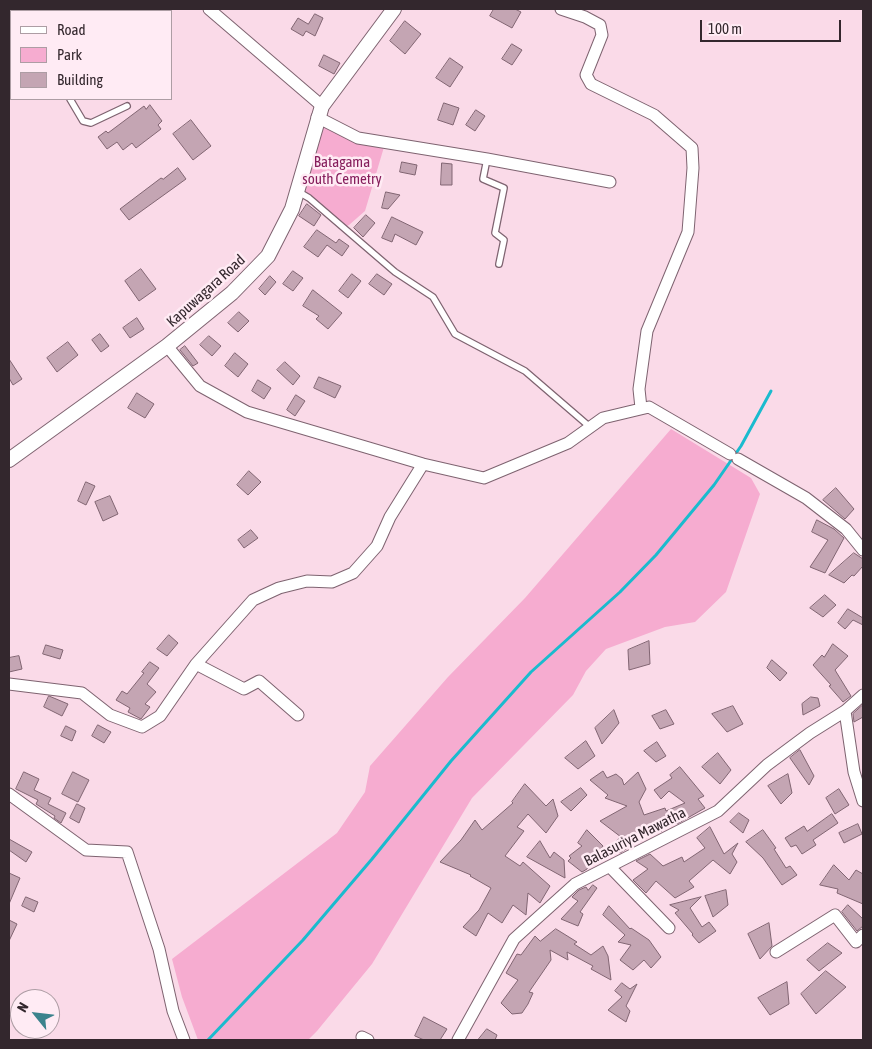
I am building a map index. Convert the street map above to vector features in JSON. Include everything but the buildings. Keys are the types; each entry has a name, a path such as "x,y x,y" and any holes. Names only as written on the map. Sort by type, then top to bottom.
{"street":[{"path":"209,9 320,112 358,138 487,159 610,182"},
{"name":"Kapuwagara Road","path":"9,460 167,346 232,294 268,256 292,209 320,112 394,9"},
{"path":"561,9 585,17 600,25 602,35 586,76 591,84 654,115 692,148 693,168 688,232 647,331 639,389 640,408"},
{"path":"167,346 200,386 248,412 423,464 484,478 568,444 603,418 649,407 806,498 846,529 863,550"},
{"path":"9,684 82,694 110,715 142,727 160,716 196,664 253,600 279,588 307,581 332,582 353,573 377,546 390,517 423,464"},
{"path":"196,664 244,689 259,681 298,715"},
{"name":"Balasuriya Mawatha","path":"458,1040 514,939 575,884 718,811 767,765 810,733 845,711 863,694"},
{"path":"845,711 854,772 863,801"},
{"path":"10,800 86,850 127,852 159,949 173,1010 184,1040"},
{"path":"610,867 670,928"},
{"path":"776,952 835,915 856,942 863,935"}],"lane":[{"path":"71,100 83,121 91,123 127,106"},
{"path":"487,159 483,179 504,188 495,234 504,240 498,264"},
{"path":"297,191 309,198 395,272 433,297 455,334 525,371 590,427"}],"green space":[{"name":"Batagama south Cemetry","path":"323,121 384,147 365,211 345,227 326,208 301,194"},
{"path":"671,429 751,478 760,494 726,592 695,622 665,627 606,649 586,671 573,695 472,798 372,964 308,1040 198,1040 182,997 172,959 337,833 365,792 370,766 448,677 525,598"}],"waterway":[{"path":"208,1040 303,940 372,859 451,761 531,672 620,592 656,555 714,485 741,446 771,391"}]}
